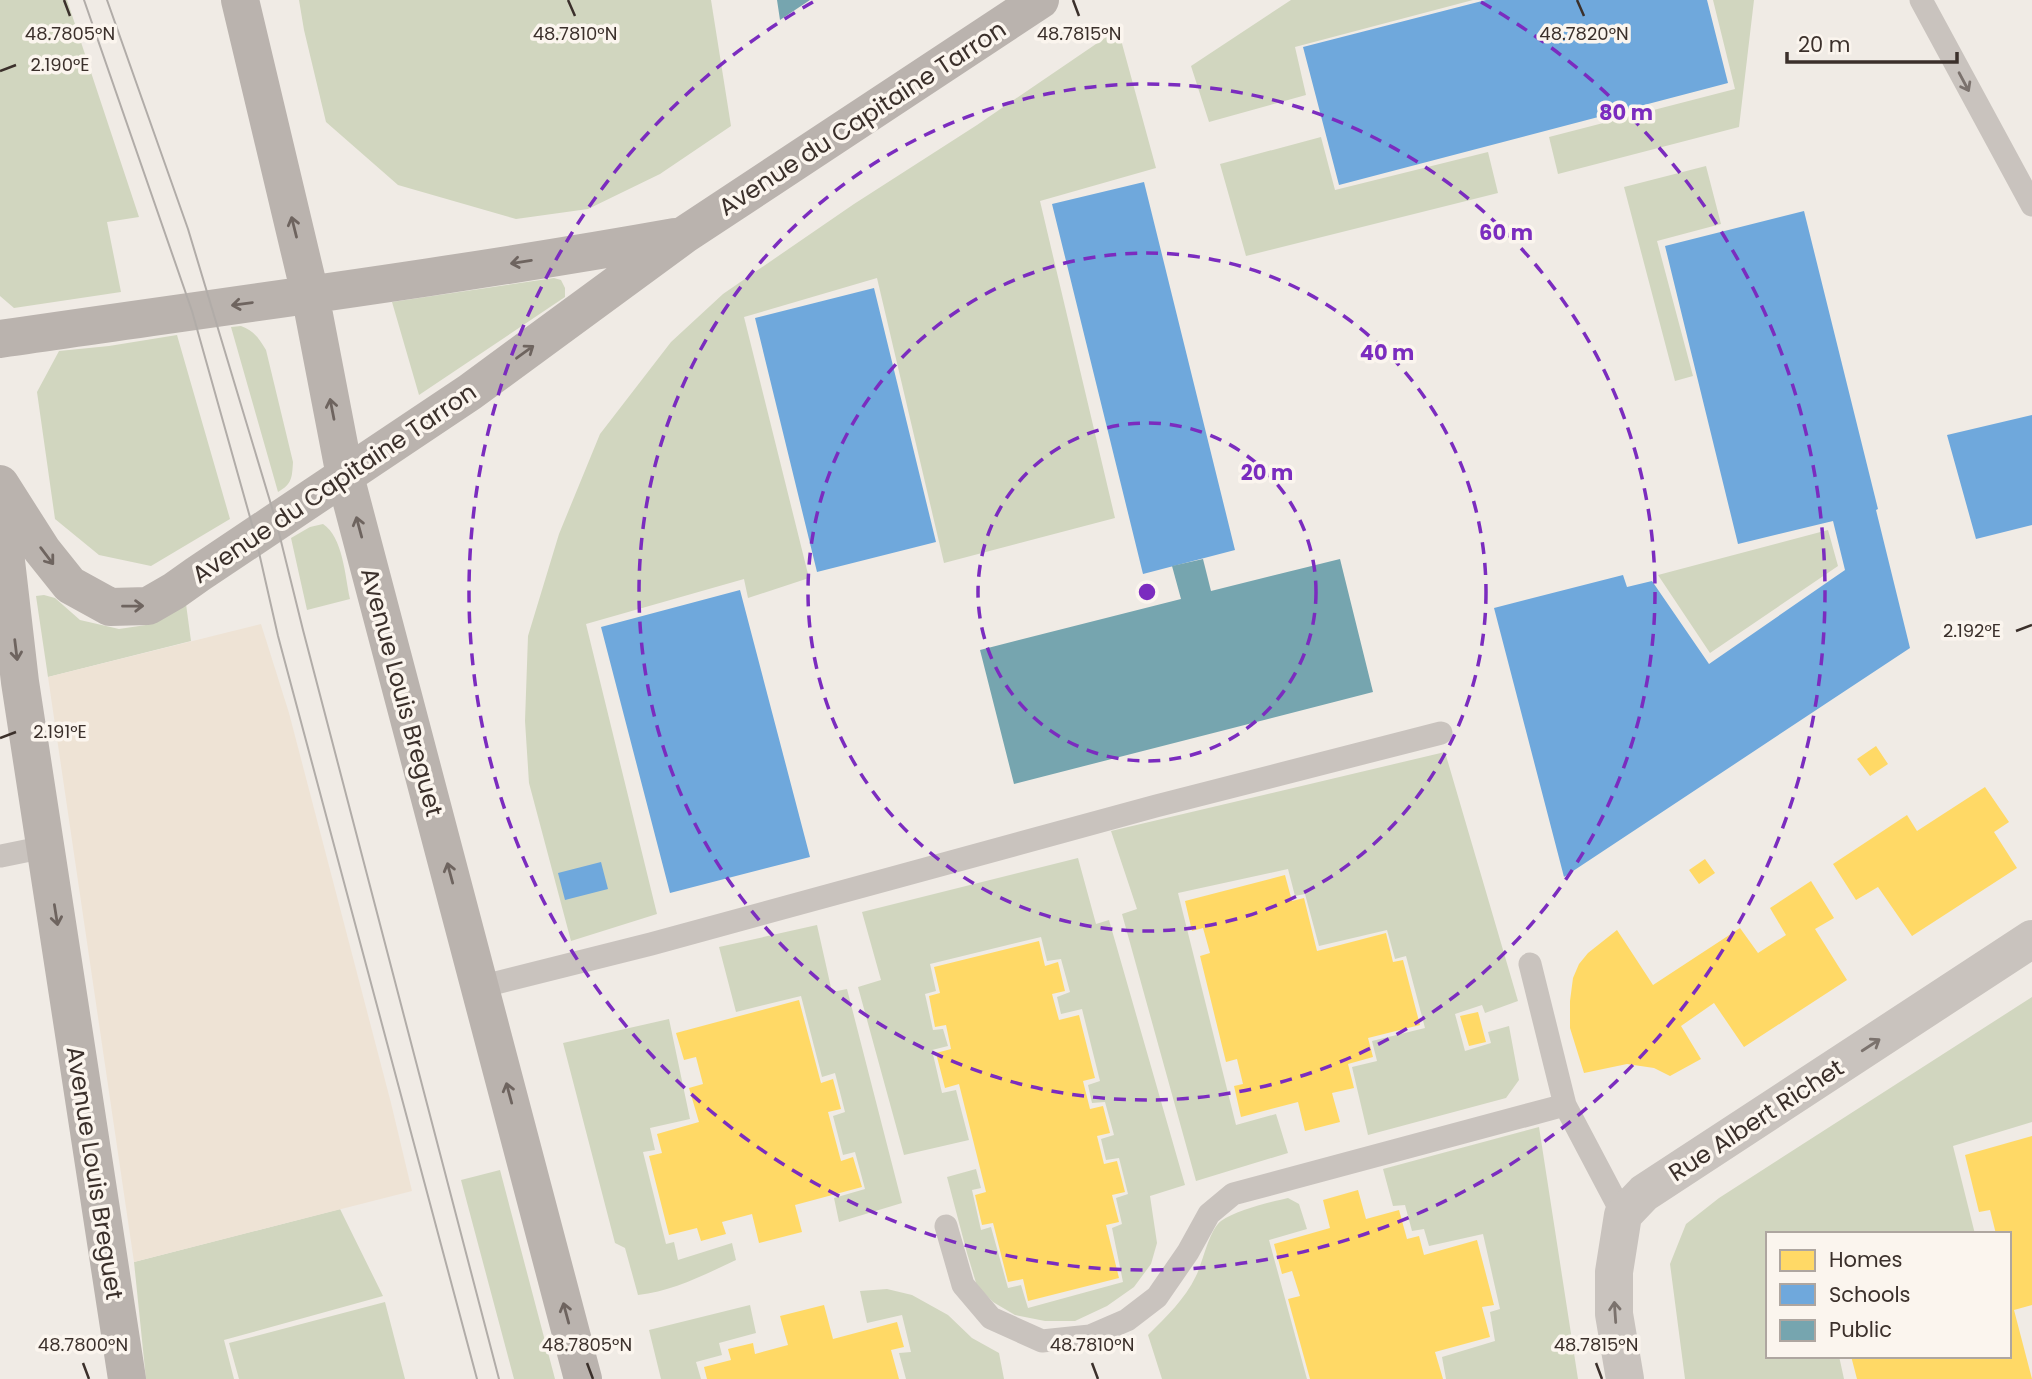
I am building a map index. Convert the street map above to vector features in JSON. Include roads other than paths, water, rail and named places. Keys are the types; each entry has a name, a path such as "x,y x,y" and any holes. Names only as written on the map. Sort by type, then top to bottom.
{"main road":[{"name":"Avenue Louis Breguet","path":"240,0 310,294 345,475 583,1379"},
{"name":"Avenue du Capitaine Tarron","path":"0,484 42,550 70,585 110,607 148,606 470,392 684,235 1040,0"},
{"name":"Avenue du Capitaine Tarron","path":"0,339 576,254 684,235"},
{"name":"Avenue Louis Breguet","path":"0,509 20,682 127,1379"}],"street":[{"name":"Rue Albert Richet","path":"1623,1215 1644,1193 2032,939"},
{"path":"1623,1215 1614,1272 1614,1314 1625,1379"}],"lane":[{"path":"1920,0 2032,205"},
{"path":"480,987 651,944 1156,806 1441,733"},
{"path":"1,856 45,847"},
{"path":"1530,964 1565,1105 1623,1215"},
{"path":"946,1226 963,1285 991,1318 1042,1341 1090,1336 1127,1320 1157,1297 1188,1252 1209,1214 1233,1194 1565,1105"}],"tram line":[{"path":"84,0 192,311 255,535 278,636 477,1379"},
{"path":"107,0 188,229 276,521 499,1379"}]}
